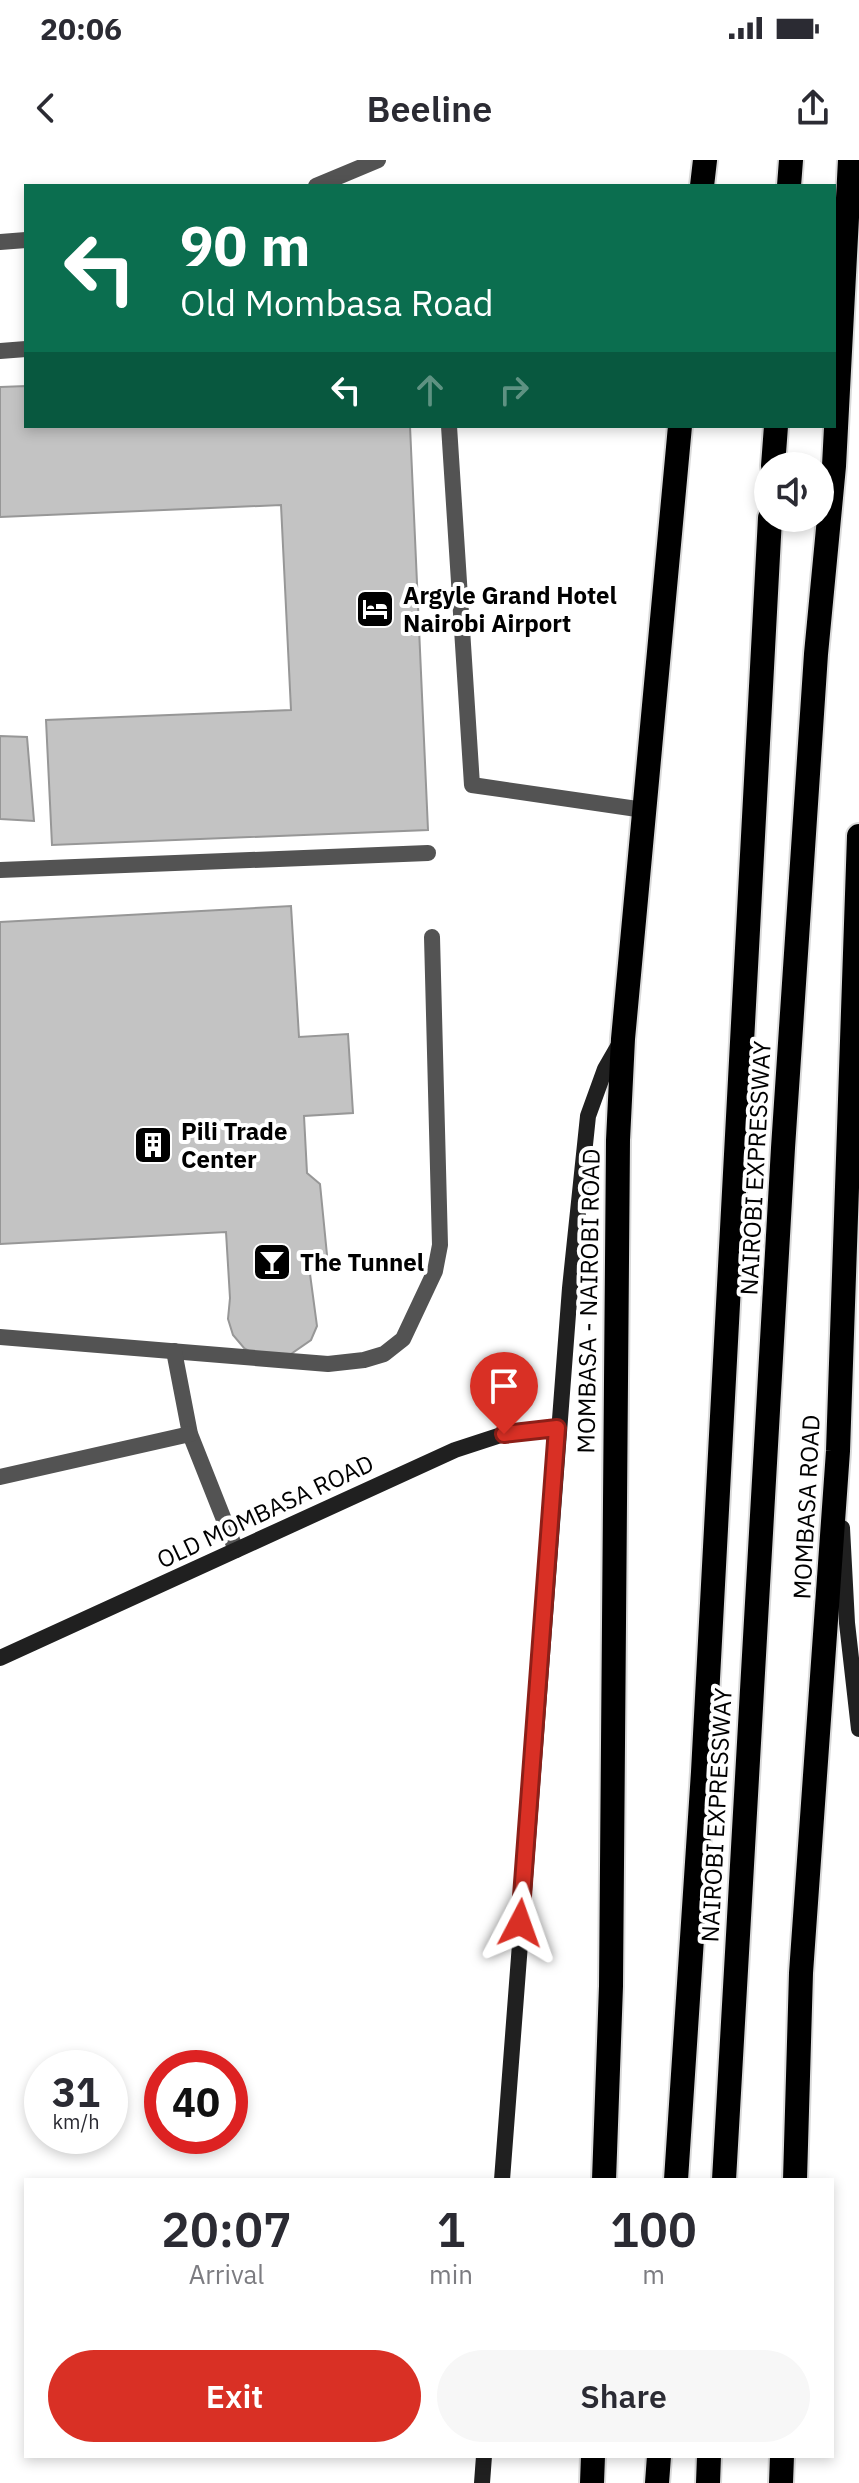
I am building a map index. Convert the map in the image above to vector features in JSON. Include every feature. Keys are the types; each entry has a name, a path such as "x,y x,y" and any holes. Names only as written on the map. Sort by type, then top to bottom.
{"highway":[{"path":"702,184 705,160"},
{"path":"789,184 791,160"},
{"name":"NAIROBI EXPRESSWAY","path":"836,428 850,160"},
{"name":"MOMBASA - NAIROBI ROAD","path":"604,2178 611,1986 618,1140 623,1039 680,428"},
{"path":"774,452 776,428"},
{"name":"NAIROBI EXPRESSWAY","path":"724,2178 783,1148 816,654 836,428"},
{"name":"NAIROBI EXPRESSWAY","path":"676,2178 703,1772 769,532"},
{"name":"MOMBASA ROAD","path":"795,2178 801,1973 838,1451 852,1182 859,836"},
{"path":"592,2483 593,2458"},
{"path":"657,2483 659,2458"},
{"path":"708,2483 709,2458"},
{"path":"781,2483 782,2458"}],"street":[{"path":"502,2178 557,1428 588,1116 605,1069 623,1039"},
{"name":"OLD MOMBASA ROAD","path":"0,1658 455,1450 504,1434 557,1428"},
{"path":"838,1451 859,1729"},
{"path":"482,2483 484,2458"}],"lane":[{"path":"321,184 378,160"},
{"path":"0,242 24,240"},
{"path":"0,351 24,349"},
{"path":"449,428 472,785 644,810"},
{"path":"0,870 428,853"},
{"path":"0,1337 328,1364 384,1354 403,1339 435,1271 440,1245 432,937"},
{"path":"174,1351 190,1434 236,1550"},
{"path":"0,1477 190,1434"}],"building":[{"path":"24,386 24,428 410,428 428,830 52,845 46,720 291,710 281,505 0,517 0,387"},
{"path":"0,736 27,737 34,821 0,819"},
{"name":"Pili Trade Center","path":"291,906 299,1037 348,1034 353,1113 304,1116 307,1173 320,1184 327,1255 310,1274 317,1326 311,1340 288,1356 258,1356 244,1348 233,1335 228,1319 230,1298 226,1232 0,1244 0,922"}],"place":[{"name":"Argyle Grand Hotel Nairobi Airport","path":"375,609"},
{"name":"Pili Trade Center","path":"153,1145"},
{"name":"The Tunnel","path":"272,1262"}],"route":[{"path":"504,1434 557,1428 520,1923"}]}
